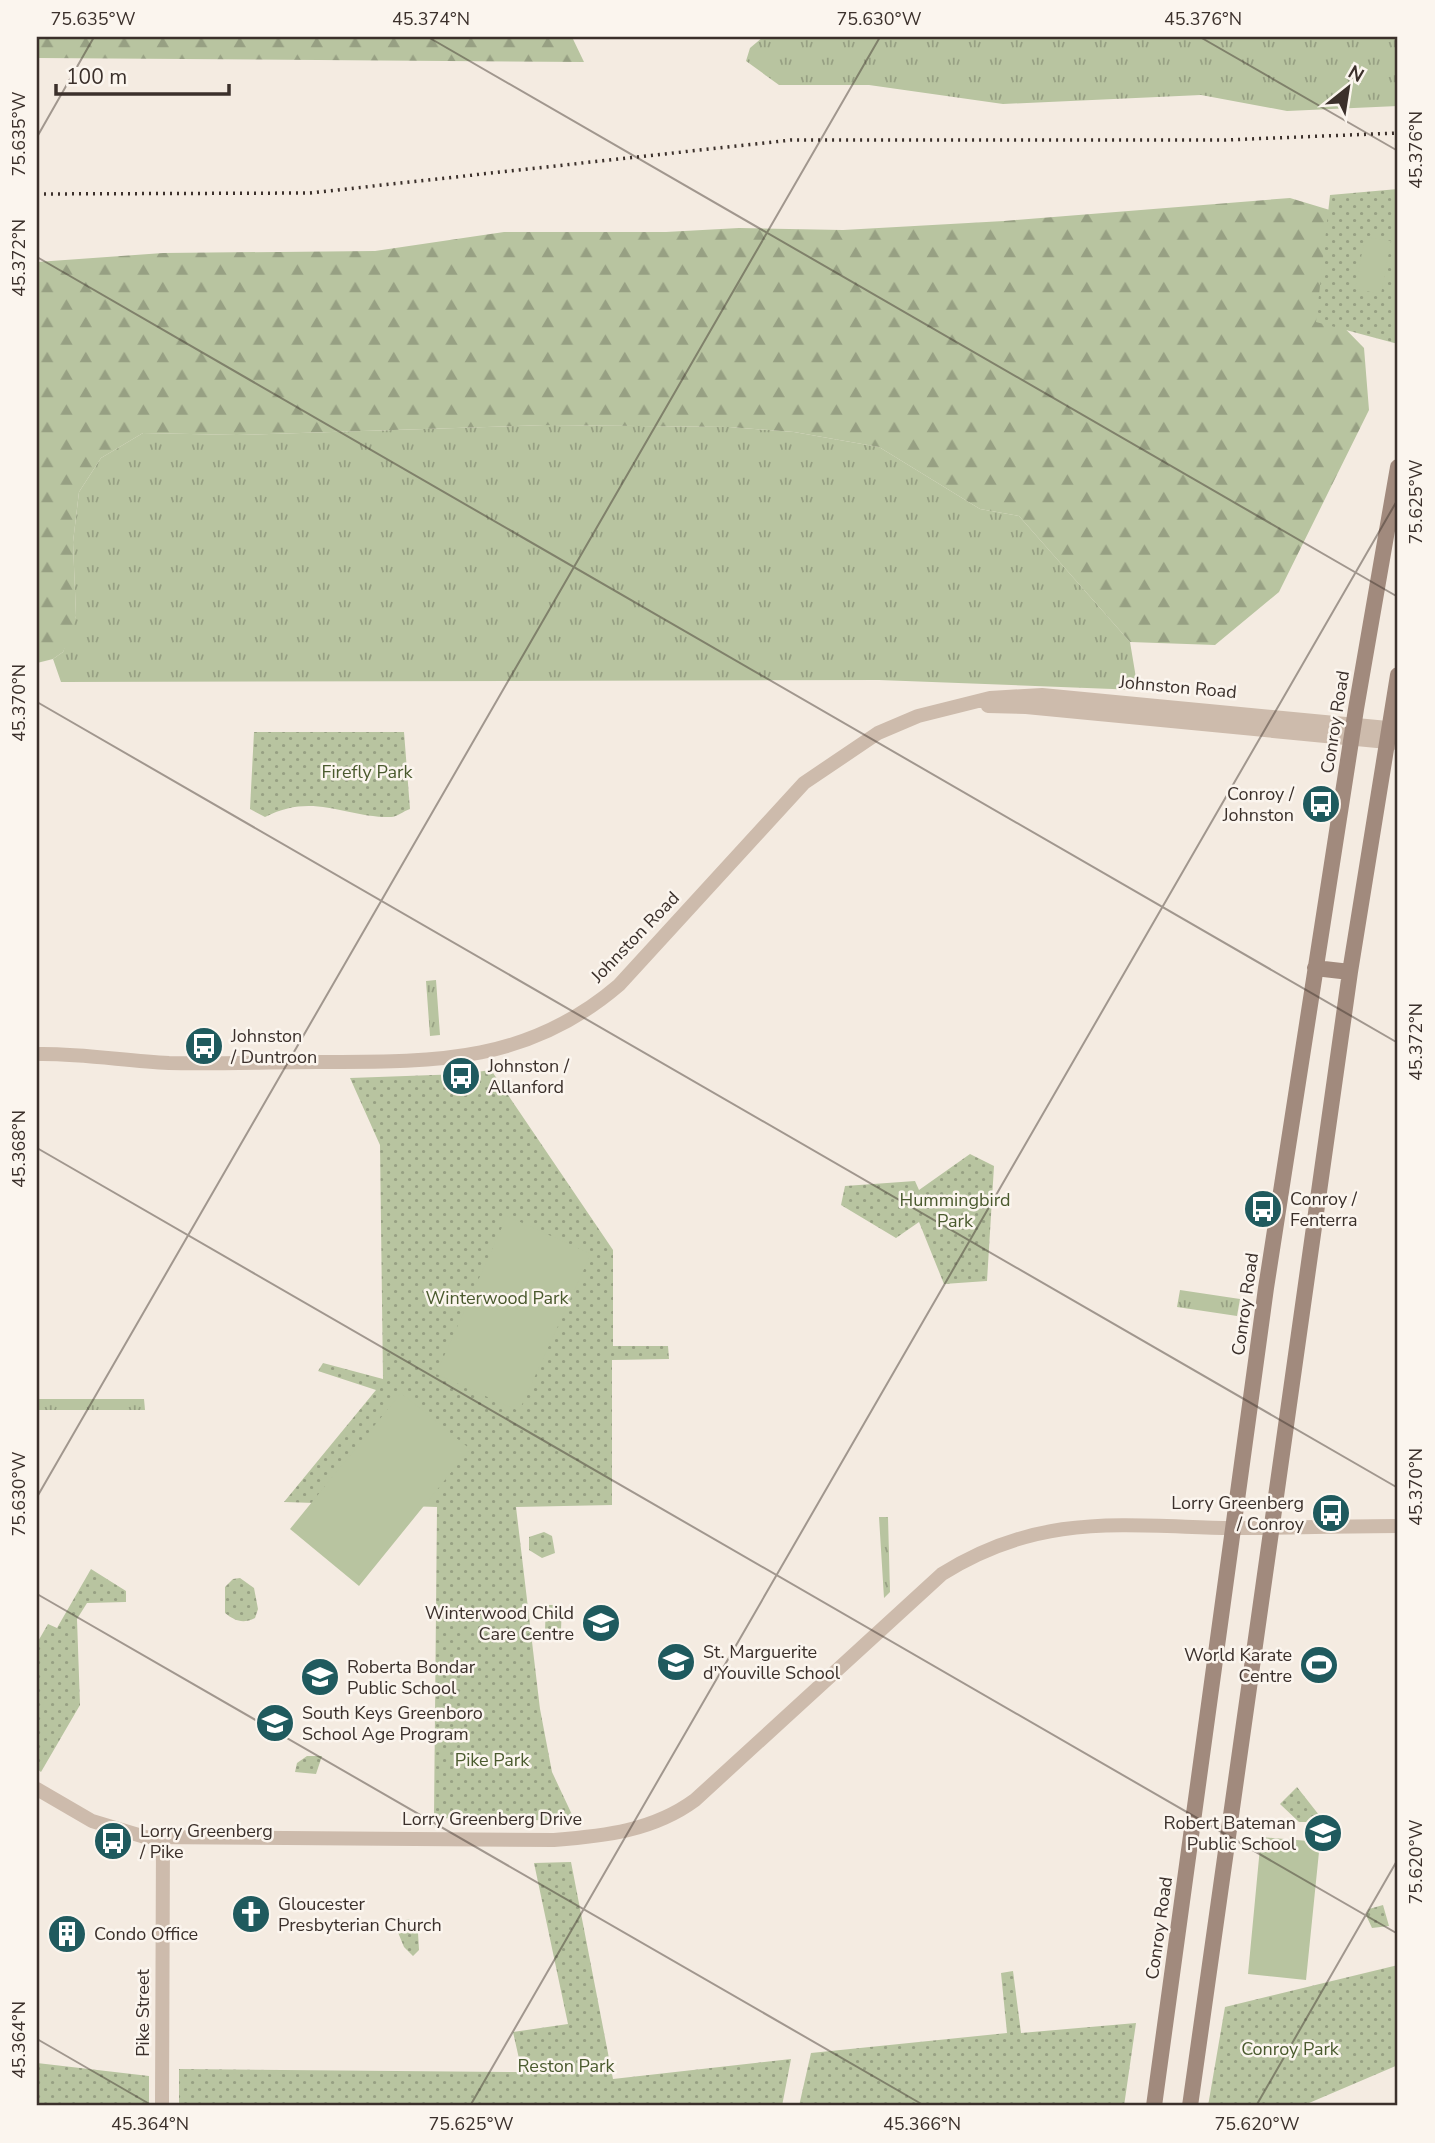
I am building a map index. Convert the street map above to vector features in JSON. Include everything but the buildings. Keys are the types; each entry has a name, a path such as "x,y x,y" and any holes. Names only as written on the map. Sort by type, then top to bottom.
{"main road":[{"name":"Conroy Road","path":"1154,2106 1233,1528 1315,968 1352,731 1398,467"},
{"path":"1190,2106 1350,972 1393,736 1398,675"},
{"path":"1315,968 1350,972"}],"street":[{"name":"Johnston Road","path":"37,1054 169,1063 438,1060 488,1053 554,1030 587,1010 626,977 804,783 878,733 918,716 955,707 1026,707 1393,736"},
{"name":"Johnston Road","path":"37,1063 116,1059"},
{"name":"Lorry Greenberg Drive","path":"37,1789 92,1821 139,1836 554,1840 631,1831 681,1810 695,1800 942,1574 967,1558 1015,1538 1061,1528 1398,1526"},
{"name":"Pike Street","path":"162,2106 163,1837"}],"green space":[{"path":"37,37 572,37 584,62 37,58"},
{"path":"763,37 1398,37 1398,106 1287,111 1201,95 1003,104 869,85 779,85 746,61 750,48"},
{"path":"1398,189 1398,344 1316,322 1330,195"},
{"path":"1290,198 1343,214 1322,305 1364,348 1369,410 1279,592 1215,645 1130,642 1019,516 980,509 879,447 794,432 729,427 546,425 237,435 143,433 101,458 79,492 73,542 76,616 63,652 53,659 37,663 37,262 163,253 375,251 504,232 666,232 739,228 843,230 1004,221"},
{"path":"1365,237 1391,241 1381,294 1355,289"},
{"path":"546,425 729,427 794,432 879,447 980,509 1019,516 1130,642 1138,690 879,680 61,682 53,659 63,652 76,616 73,542 79,492 101,458 143,433 237,435"},
{"name":"Firefly Park","path":"254,732 404,732 410,809 390,817 298,806 265,817 250,809"},
{"path":"436,980 440,1035 430,1036 426,981"},
{"name":"Winterwood Park","path":"491,1070 613,1250 613,1346 668,1346 669,1359 612,1360 612,1505 516,1507 540,1709 552,1772 575,1821 434,1818 437,1507 284,1502 376,1390 318,1371 323,1363 383,1379 380,1145 350,1078 462,1074"},
{"name":"Hummingbird Park","path":"970,1154 994,1166 987,1281 944,1284 919,1222 896,1238 841,1205 845,1186 915,1181 919,1190"},
{"path":"507,1216 591,1254 519,1411 436,1374"},
{"path":"1180,1290 1240,1299 1237,1316 1177,1307"},
{"path":"401,1393 470,1449 359,1586 290,1529"},
{"path":"37,1399 144,1399 145,1410 37,1410"},
{"path":"879,1517 888,1517 890,1592 884,1598"},
{"path":"544,1532 552,1536 555,1553 542,1558 529,1550 529,1537"},
{"path":"91,1569 126,1591 126,1602 87,1603 77,1619 80,1705 41,1772 37,1769 37,1643 48,1624 57,1628"},
{"path":"240,1578 254,1588 258,1609 255,1618 247,1621 236,1620 225,1613 225,1587 233,1579"},
{"path":"546,1605 562,1605 561,1630 545,1630"},
{"path":"307,1756 322,1756 316,1774 295,1772 297,1763"},
{"path":"1297,1787 1319,1815 1311,1822 1299,1822 1280,1804"},
{"path":"1261,1837 1320,1842 1306,1980 1248,1974"},
{"name":"Reston Park","path":"571,1862 613,2079 791,2059 782,2106 179,2106 179,2069 522,2072 513,2032 568,2024 534,1863"},
{"path":"1383,1905 1389,1926 1372,1928 1366,1915 1369,1909"},
{"path":"409,1919 418,1933 419,1950 413,1956 404,1947 397,1930 400,1922"},
{"name":"Conroy Park","path":"1398,1965 1398,2065 1302,2106 1208,2106 1225,2007"},
{"path":"1013,1971 1021,2033 1136,2023 1124,2106 799,2106 811,2053 1007,2033 1001,1973"},
{"path":"37,2063 149,2076 149,2106 37,2106"}],"railway":[{"path":"37,194 310,193 791,140 1225,140 1398,133"}],"place":[{"name":"Conroy / Johnston","path":"1321,804"},
{"name":"Johnston / Duntroon","path":"204,1046"},
{"name":"Johnston / Allanford","path":"461,1076"},
{"name":"Conroy / Fenterra","path":"1263,1209"},
{"name":"Lorry Greenberg / Conroy","path":"1331,1513"},
{"name":"Winterwood Child Care Centre","path":"601,1623"},
{"name":"St. Marguerite d'Youville School","path":"676,1662"},
{"name":"World Karate Centre","path":"1319,1665"},
{"name":"Roberta Bondar Public School","path":"320,1677"},
{"name":"South Keys Greenboro School Age Program","path":"275,1723"},
{"name":"Robert Bateman Public School","path":"1323,1833"},
{"name":"Lorry Greenberg / Pike","path":"113,1841"},
{"name":"Gloucester Presbyterian Church","path":"251,1914"},
{"name":"Condo Office","path":"67,1934"}],"park label":[{"name":"Pike Park","path":"492,1760"}]}
